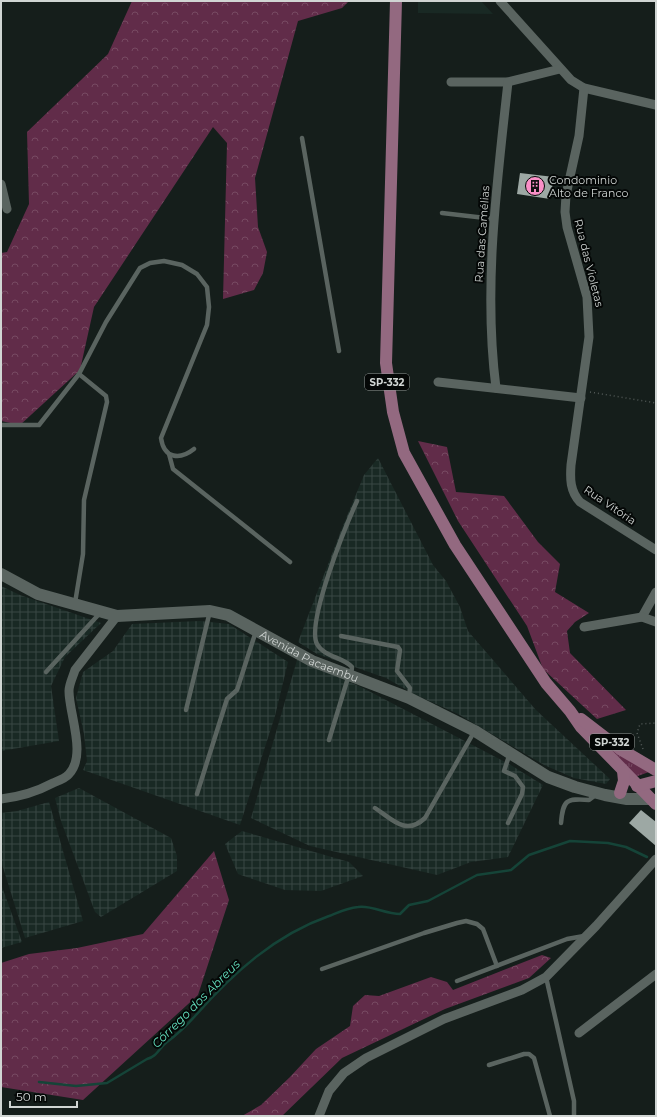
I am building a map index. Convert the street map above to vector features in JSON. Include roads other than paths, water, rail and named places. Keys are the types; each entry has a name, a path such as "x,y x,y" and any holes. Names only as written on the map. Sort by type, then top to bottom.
{"main road":[{"name":"SP-332","path":"396,1 386,363 392,412 404,453 455,545 537,670 581,727 653,802"},
{"name":"SP-332","path":"570,711 620,749 653,768"},
{"path":"620,793 624,781 623,771"},
{"path":"637,786 656,781"},
{"path":"653,802 656,786"}],"street":[{"path":"500,1 571,80 584,88 656,105"},
{"path":"451,82 508,82 560,69"},
{"name":"Rua das Camélias","path":"496,388 491,350 490,277 494,219 508,82"},
{"name":"Rua das Violetas","path":"582,394 589,337 589,316 587,297 567,227 565,212 580,129 584,88"},
{"path":"1,184 8,209"},
{"path":"438,382 582,394"},
{"name":"Rua Vitória","path":"582,394 571,465 570,476 573,493 580,502 656,550"},
{"name":"Avenida Pacaembu","path":"1,574 38,594 117,616 210,611 228,615 257,629 312,661 409,698 475,731 548,777 601,794 653,802"},
{"path":"642,617 656,592"},
{"path":"1,799 12,798 47,786 69,774 76,762 77,744 69,702 69,689 71,681 75,670 117,616"},
{"path":"584,627 642,617 656,622"},
{"path":"601,794 620,793 637,786"},
{"path":"319,1116 329,1091 344,1073 366,1058 444,1019 522,990 546,977 587,936 656,859"},
{"path":"579,1033 656,974"}],"lane":[{"path":"302,138 338,351"},
{"path":"442,213 494,219"},
{"path":"1,424 39,425 79,374 106,322 140,268 150,263 164,261 182,265 197,274 207,287 210,307 207,325 161,438 162,446 169,454 173,469 290,562"},
{"path":"75,605 83,554 84,500 107,402 106,396 79,374"},
{"path":"169,454 180,456 187,454 194,449"},
{"path":"329,740 347,681 351,675 352,667 348,662 325,652 317,644 315,631 332,563 357,501"},
{"path":"186,710 210,611"},
{"path":"46,672 101,612"},
{"path":"197,794 227,699 237,690 257,629"},
{"path":"341,636 398,647 400,650 396,671 410,688 409,698"},
{"path":"375,808 402,826 417,826 425,818 475,731"},
{"path":"508,823 522,794 523,787 515,776 504,771 510,753"},
{"path":"561,823 562,810 566,801 572,799 589,800 601,794"},
{"path":"322,969 424,933 466,921 477,924 483,929 497,966"},
{"path":"457,981 567,939 587,936"},
{"path":"546,977 574,1101 574,1116"},
{"path":"489,1065 524,1054 529,1054 534,1058 550,1116"}],"waterway":[{"name":"Córrego dos Abreus","path":"39,1082 76,1086 107,1083 154,1056 164,1044 186,1026 225,984 256,957 273,945 309,924 343,910 363,907 400,914 409,905 428,901 477,875 511,870 529,855 570,841 608,843 626,847 647,857"}],"place":[{"name":"Condominio Alto de Franco","path":"535,186"}]}
